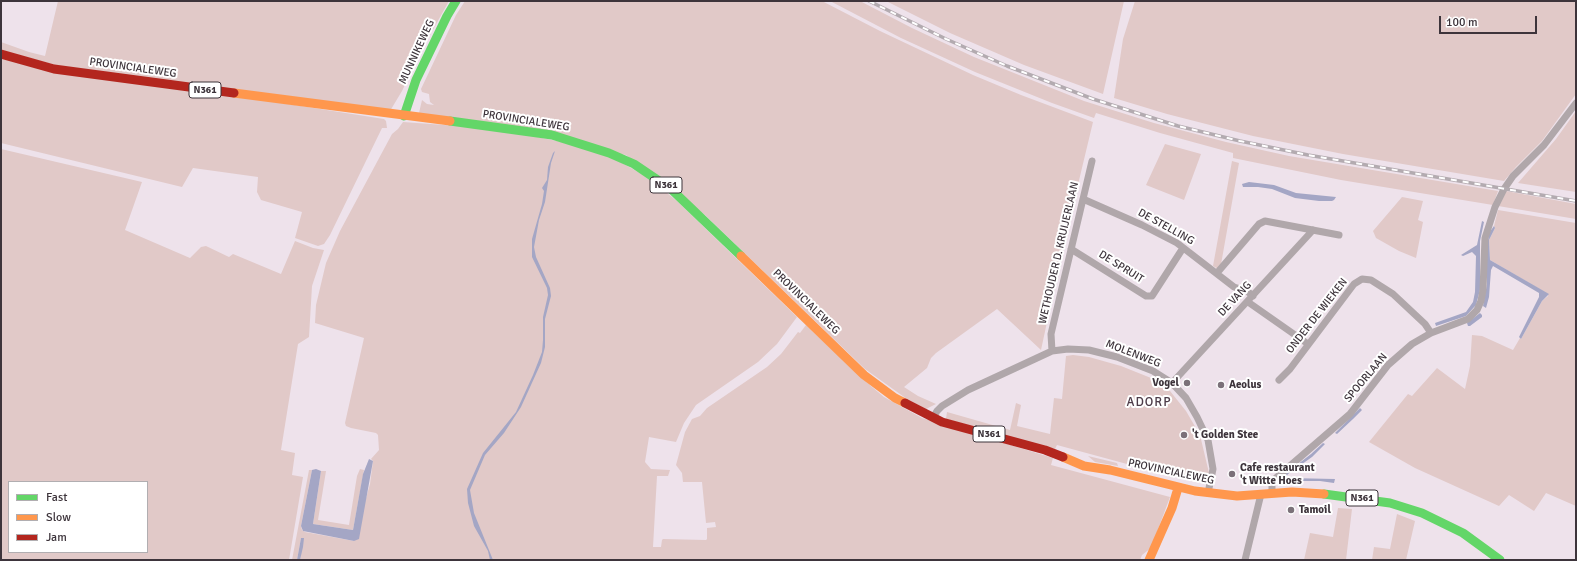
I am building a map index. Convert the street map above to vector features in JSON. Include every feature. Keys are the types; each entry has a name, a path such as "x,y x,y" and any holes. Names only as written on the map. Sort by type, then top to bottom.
{"main road":[{"name":"MUNNIKEWEG","path":"404,116 407,102 416,80 447,16 456,1"},
{"name":"PROVINCIALEWEG","path":"1,54 54,69 552,136 596,148 634,164 671,188 873,382 895,398 933,418 942,422 1045,450 1073,455 1110,470 1178,488 1237,496 1316,493 1390,503 1422,513 1463,533 1500,560"},
{"path":"1149,560 1172,508 1178,488"}],"street":[{"name":"SPOORLAAN","path":"1272,494 1272,483 1276,478 1350,414 1388,365 1412,344 1430,333 1472,316 1477,310 1481,301 1483,290 1484,238 1504,189 1513,176 1544,145 1576,103"},
{"name":"WETHOUDER D. KRUIJERLAAN","path":"1052,351 1051,334 1092,161"},
{"name":"DE STELLING","path":"1083,199 1142,225 1183,248 1234,287 1247,291 1250,299 1308,344"},
{"path":"1217,273 1259,224 1266,221 1339,235"},
{"name":"DE VANG","path":"1172,383 1313,230"},
{"name":"DE SPRUIT","path":"1071,249 1146,296 1152,296 1183,248"},
{"name":"ONDER DE WIEKEN","path":"1279,380 1290,369 1354,284 1362,279 1371,280 1393,294 1425,324 1430,333"},
{"name":"MOLENWEG","path":"933,418 936,411 942,406 968,390 1052,351 1068,349 1089,350 1117,357 1153,371 1172,383 1189,404 1208,440 1213,469 1208,493"},
{"path":"1245,560 1261,494"}],"shaded area":[{"path":"58,1 449,1 390,111 55,65 1,50 1,42 45,56"},
{"path":"465,1 822,1 880,31 973,75 1093,122 1064,243 1041,350 997,309 936,353 931,358 927,368 904,387 918,396 936,404 926,409 907,399 865,369 705,215 626,155 419,113 422,100 427,104 434,105 430,102 429,94 422,92 421,89 456,15"},
{"path":"830,1 860,1 912,28 974,57 1084,101 1154,123 1226,142 1289,156 1498,191 1493,205 1341,180 1233,158 1233,153 1160,133 1096,113 1094,118 1052,103 975,72 901,38"},
{"path":"886,1 1124,1 1103,94 1024,65 950,33"},
{"path":"1135,1 1576,1 1576,94 1542,141 1504,181 1343,154 1253,136 1167,114 1114,98 1123,39"},
{"path":"1,59 384,119 386,121 387,128 382,128 330,235 324,244 318,246 295,238 302,212 261,200 257,192 258,177 193,168 182,187 1,143"},
{"path":"1576,111 1576,192 1518,183 1556,139"},
{"path":"403,122 458,126 554,139 615,159 647,177 677,201 797,317 777,344 758,362 696,405 684,423 676,442 649,437 645,462 651,469 670,470 668,476 657,476 653,547 661,547 663,539 706,540 707,528 716,527 715,522 706,523 702,482 683,482 682,473 676,465 685,432 692,419 700,416 707,408 767,367 781,354 798,332 800,333 806,325 884,397 922,418 1053,458 1051,465 1170,497 1151,548 1142,555 1140,560 300,560 303,538 301,538 297,560 292,560 309,470 312,470 301,526 302,530 305,532 354,541 370,484 373,461 371,459 379,450 378,435 376,433 351,428 346,426 345,423 364,338 315,323 316,305 326,263 340,231 392,134"},
{"path":"1165,144 1201,154 1184,200 1146,185"},
{"path":"1,149 142,182 125,230 190,258 201,247 206,246 229,257 233,254 281,274 295,241 313,248 324,250 312,286 309,337 298,344 281,450 295,453 292,475 303,477 289,560 1,560"},
{"path":"1232,161 1239,163 1220,270 1213,266"},
{"path":"1506,191 1576,204 1576,219 1498,206"},
{"path":"1402,197 1423,201 1418,220 1423,222 1416,258 1399,251 1376,238 1373,231"},
{"path":"1498,210 1576,223 1576,506 1546,493 1534,511 1509,495 1499,506 1415,468 1369,442 1408,394 1412,396 1437,368 1465,389 1470,366 1472,335 1482,336 1513,350 1520,338 1521,339 1542,301 1548,296 1548,294 1490,260 1489,240 1495,228 1494,226"},
{"path":"1073,355 1089,357 1121,366 1156,380 1170,391 1186,411 1200,435 1209,473 1206,483 1149,470 1057,445 1055,449 946,419 947,412 1010,430 1016,403 1021,405 1017,426 1050,434 1054,398 1062,399 1066,356"},
{"path":"1088,456 1117,463 1118,466 1095,462"},
{"path":"360,469 364,470 353,530 313,524 321,471 326,471 318,520 349,525 357,476"},
{"path":"1338,508 1352,509 1346,560 1304,560 1310,533 1333,537"},
{"path":"1397,514 1415,521 1406,560 1372,560 1374,547 1390,549"}],"water":[{"path":"555,151 551,163 545,202 539,220 534,247 536,257 550,288 551,296 545,319 545,347 541,363 521,407 504,433 485,455 470,490 474,513 493,560 490,560 488,551 474,526 468,503 467,489 483,453 516,412 542,352 543,317 548,295 547,288 532,257 532,239 542,204 544,191 542,188 547,180 548,167"},
{"path":"1249,182 1274,185 1296,193 1336,197 1332,201 1295,198 1272,189 1243,187 1242,184"},
{"path":"1482,221 1484,222 1480,241 1480,290 1476,305 1466,316 1436,326 1435,323 1466,312 1473,302 1475,292 1476,256 1472,252 1463,256 1461,255 1477,245"},
{"path":"1494,226 1495,228 1489,240 1490,260 1549,294 1542,301 1521,339 1519,337 1539,297 1539,293 1493,266 1491,270 1489,297 1486,308 1483,306 1487,284 1487,247 1489,233"},
{"path":"1480,313 1482,317 1468,326 1467,323"},
{"path":"1360,408 1362,410 1353,419 1337,434 1335,433"},
{"path":"1323,443 1325,444 1312,457 1286,477 1335,479 1334,483 1283,480 1284,475"},
{"path":"369,459 373,461 359,539 354,541 303,531 301,526 312,470 316,469 321,471 313,524 353,530 363,474"},
{"path":"301,538 304,538 303,547 300,560 297,560"}],"railway":[{"path":"869,1 946,39 1007,66 1093,99 1178,126 1308,155 1576,201"}],"traffic: fast":[{"path":"404,116 416,80 447,16 456,1"},
{"path":"450,121 552,135 609,153 634,164 671,189 741,256"},
{"path":"1324,494 1390,503 1422,513 1463,533 1500,560"}],"traffic: slow":[{"path":"234,93 450,121"},
{"path":"741,256 864,375 895,398 905,403"},
{"path":"1063,457 1084,466 1110,470 1195,491 1237,496 1292,492 1324,494"},
{"path":"1149,560 1172,508 1178,488"}],"traffic: jam":[{"path":"1,54 54,69 234,93"},
{"path":"905,403 942,422 1045,450 1063,457"}],"place":[{"name":"Vogel","path":"1187,383"},
{"name":"Aeolus","path":"1221,385"},
{"name":"'t Golden Stee","path":"1184,435"},
{"name":"Cafe restaurant 't Witte Hoes","path":"1232,474"},
{"name":"Tamoil","path":"1291,510"}],"district":[{"name":"ADORP","path":"1149,403"}]}
